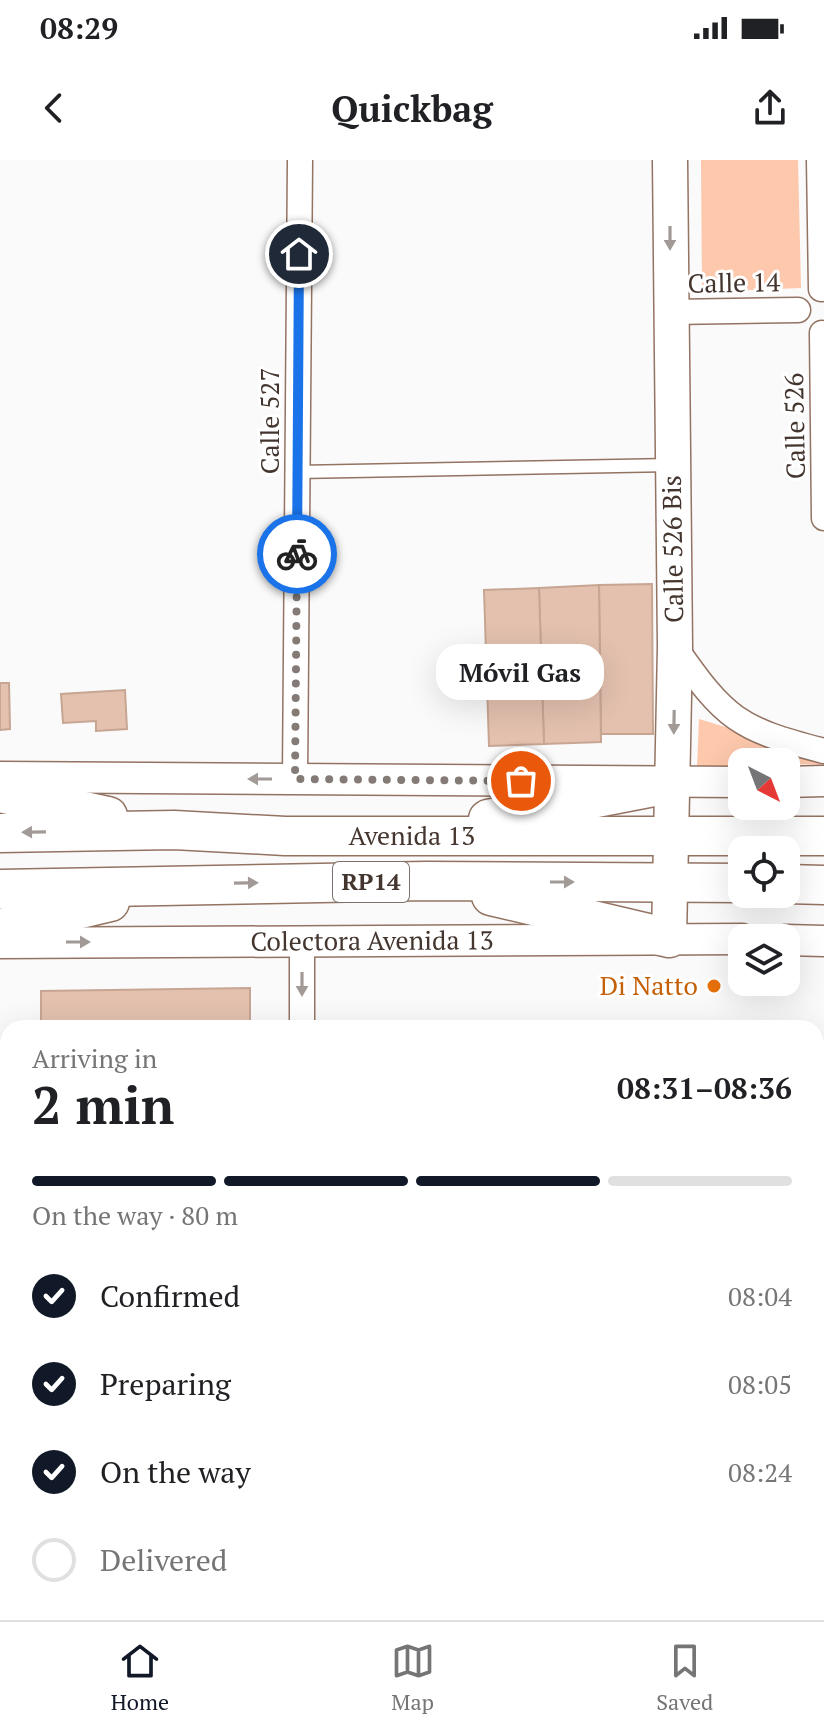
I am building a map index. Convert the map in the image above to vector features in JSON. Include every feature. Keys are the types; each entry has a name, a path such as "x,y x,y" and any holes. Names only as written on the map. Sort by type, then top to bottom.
{"main road":[{"name":"Calle 526 Bis","path":"669,938 675,647 670,160"},
{"path":"404,835 674,783"},
{"path":"0,793 174,830"},
{"name":"Avenida 13","path":"0,833 174,830 285,836 824,836"},
{"path":"426,881 669,938"},
{"name":"Avenida 13","path":"0,889 426,881 728,883"},
{"path":"0,928 181,884"},
{"path":"800,884 824,885"}],"street":[{"name":"Calle 527","path":"295,779 300,160"},
{"path":"819,160 822,289 803,297 798,310 803,324 823,332"},
{"name":"Calle 14","path":"671,312 798,310"},
{"name":"Calle 526","path":"823,332 824,518"},
{"path":"675,647 712,699 731,715 764,736 824,751"},
{"path":"0,777 728,782"},
{"path":"800,782 824,781"},
{"name":"Colectora Avenida 13","path":"0,943 728,939"},
{"path":"800,940 824,941"},
{"path":"302,941 302,1020"}],"lane":[{"path":"298,472 672,465"}],"shaded area":[{"path":"701,160 798,160 801,288 702,292"},
{"path":"699,719 794,748 728,748 728,766 697,767"},
{"path":"800,750 824,757 824,765 800,764"}],"building":[{"path":"652,584 653,734 601,734 599,585"},
{"path":"599,585 601,742 544,744 539,588"},
{"path":"539,588 544,744 489,746 484,590"},
{"path":"0,683 9,683 10,729 0,730"},
{"path":"125,690 127,729 96,731 96,721 63,723 61,694"},
{"path":"250,988 250,1020 41,1020 41,991"}],"way so far":[{"path":"297,554 295,779 521,781"}],"place":[{"name":"Móvil Gas","path":"521,781"},
{"name":"Di Natto","path":"714,986"}],"route":[{"path":"297,554 299,254"}]}
